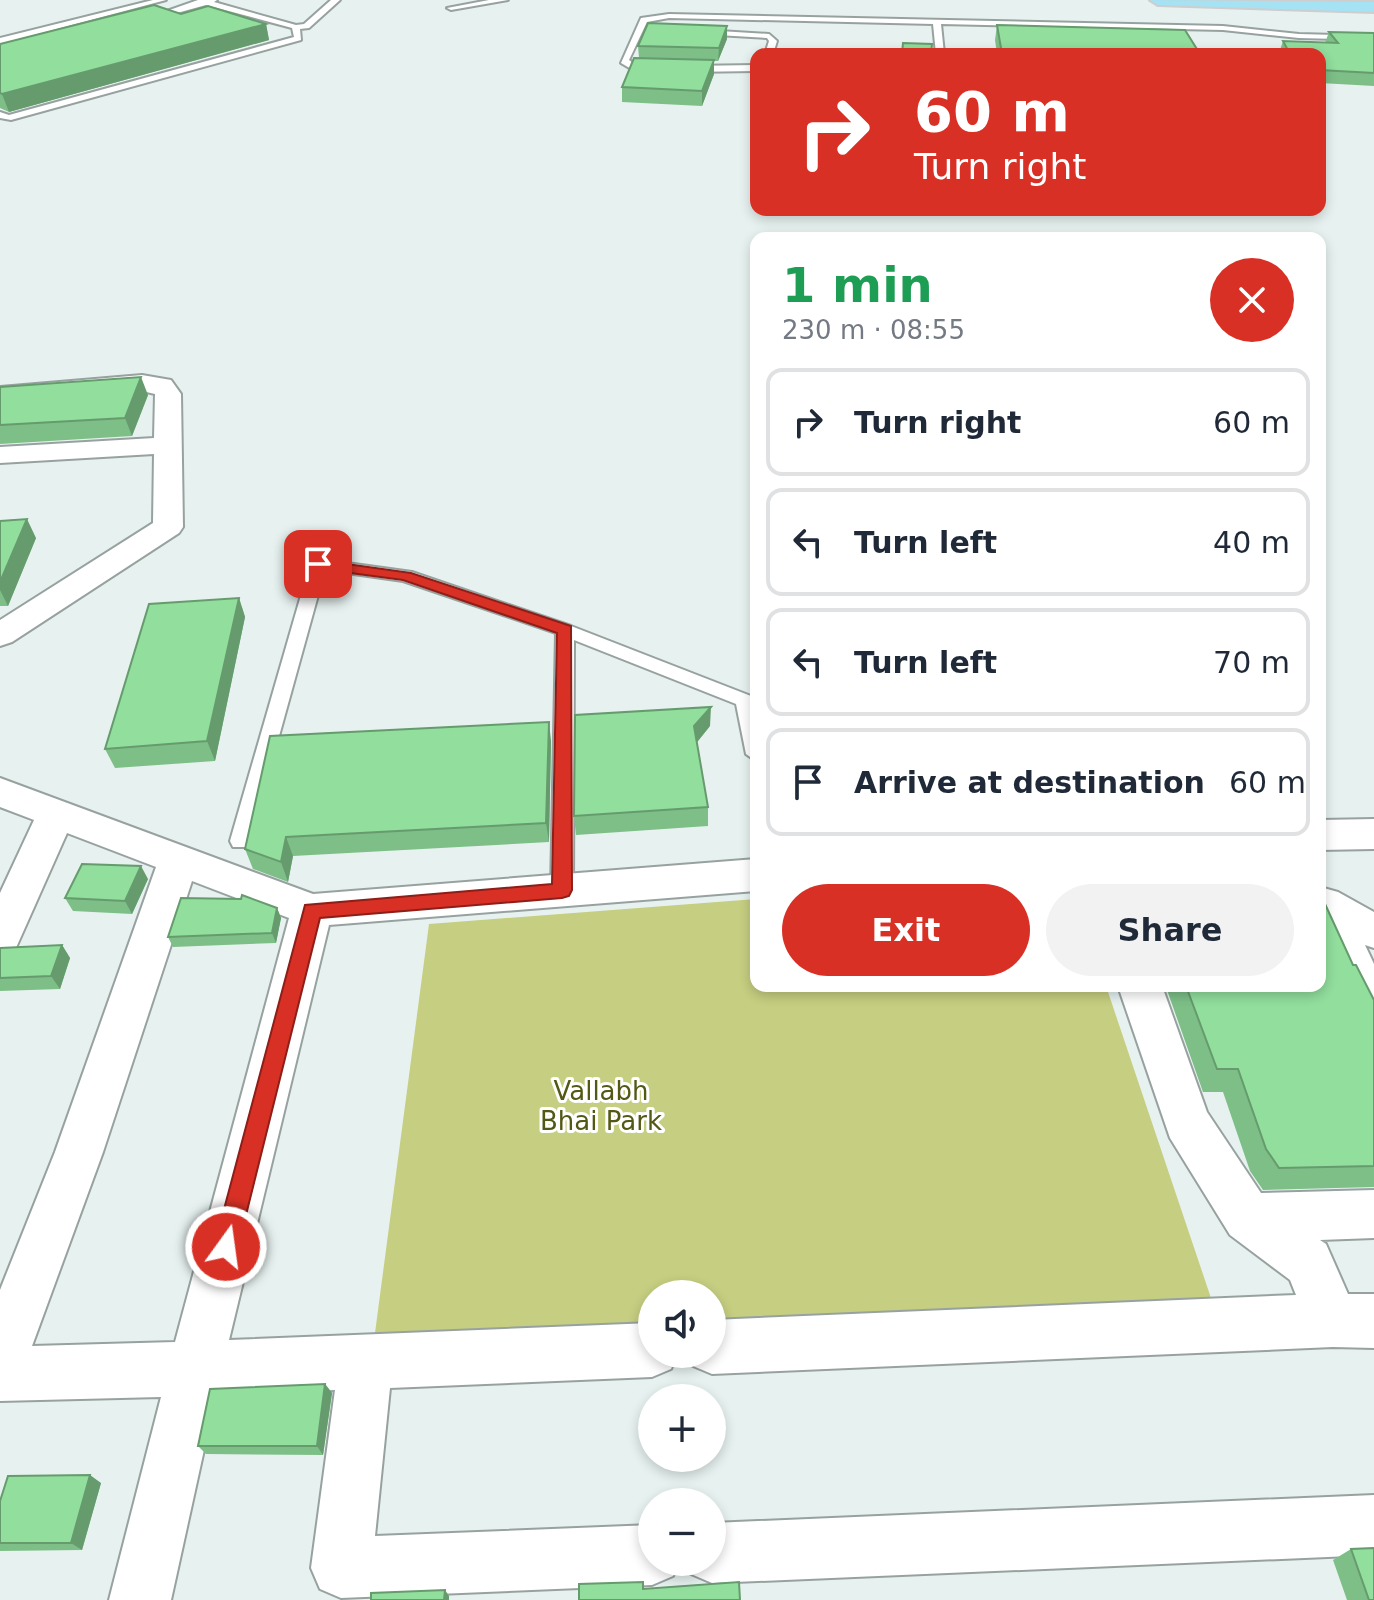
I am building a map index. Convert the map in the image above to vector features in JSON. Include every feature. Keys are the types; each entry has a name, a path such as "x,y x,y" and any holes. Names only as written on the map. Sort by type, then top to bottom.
{"highway":[{"path":"1158,0 1374,4"},
{"path":"1342,0 1374,4"}],"street":[{"path":"0,395 142,383 162,385 168,394 168,527 0,635"},
{"path":"0,455 168,445"},
{"path":"0,792 312,910 750,875"},
{"path":"0,938 56,813"},
{"path":"1326,835 1374,834"},
{"path":"0,1359 79,1152 179,859"},
{"path":"1326,905 1374,931"},
{"path":"140,1600 195,1369 312,910"},
{"path":"1326,911 1374,1009"},
{"path":"1142,992 1187,1123 1248,1218 1308,1262 1353,1321"},
{"path":"1248,1218 1374,1214"},
{"path":"726,1346 1353,1321"},
{"path":"0,1374 638,1351"},
{"path":"366,1362 341,1568 638,1556"},
{"path":"726,1552 1374,1525"}],"lane":[{"path":"0,41 162,0"},
{"path":"133,23 206,1 296,27 306,26 336,0"},
{"path":"451,8 504,0"},
{"path":"750,68 644,68 626,65 624,61 644,20 669,16 1223,28 1299,36 1374,38"},
{"path":"937,23 939,48"},
{"path":"0,115 8,118 298,38 296,27"},
{"path":"639,29 654,30"},
{"path":"699,32 769,36 773,41 771,48"},
{"path":"34,33 47,38"},
{"path":"240,841 318,564 406,576 565,630 744,700 750,727"},
{"path":"562,890 565,630"}],"green space":[{"name":"Vallabh Bhai Park","path":"750,899 750,992 1108,992 1213,1304 726,1321 726,1280 638,1280 638,1324 375,1333 429,924"}],"building":[{"path":"154,5 181,14 208,6 266,24 0,93 0,44"},
{"path":"648,23 727,26 719,48 638,46"},
{"path":"997,25 1185,30 1196,48 1001,48"},
{"path":"1329,32 1374,33 1374,73 1326,70 1326,48 1287,48 1283,41 1338,43"},
{"path":"903,43 932,44 932,48 903,48"},
{"path":"634,58 714,60 702,91 622,87"},
{"path":"141,377 125,418 0,425 0,387"},
{"path":"27,519 0,582 0,521"},
{"path":"239,598 207,741 105,749 149,604"},
{"path":"711,707 694,726 708,807 574,816 575,715"},
{"path":"549,722 546,823 286,837 281,862 245,849 270,736"},
{"path":"82,864 141,866 125,901 65,898"},
{"path":"242,895 277,908 272,933 168,937 181,898 241,899"},
{"path":"1326,906 1353,965 1356,965 1374,1000 1374,1166 1279,1168 1266,1149 1238,1069 1217,1069 1188,992 1326,992"},
{"path":"62,945 51,976 0,978 0,948"},
{"path":"325,1384 317,1446 198,1446 210,1389"},
{"path":"90,1475 71,1543 0,1543 0,1501 8,1476"},
{"path":"1374,1548 1374,1600 1369,1600 1351,1549"},
{"path":"643,1582 643,1589 739,1582 740,1600 579,1600 579,1584"},
{"path":"445,1590 444,1600 371,1600 371,1593"}],"route":[{"path":"226,1247 312,910 562,890 565,630 406,576 318,564"}]}
